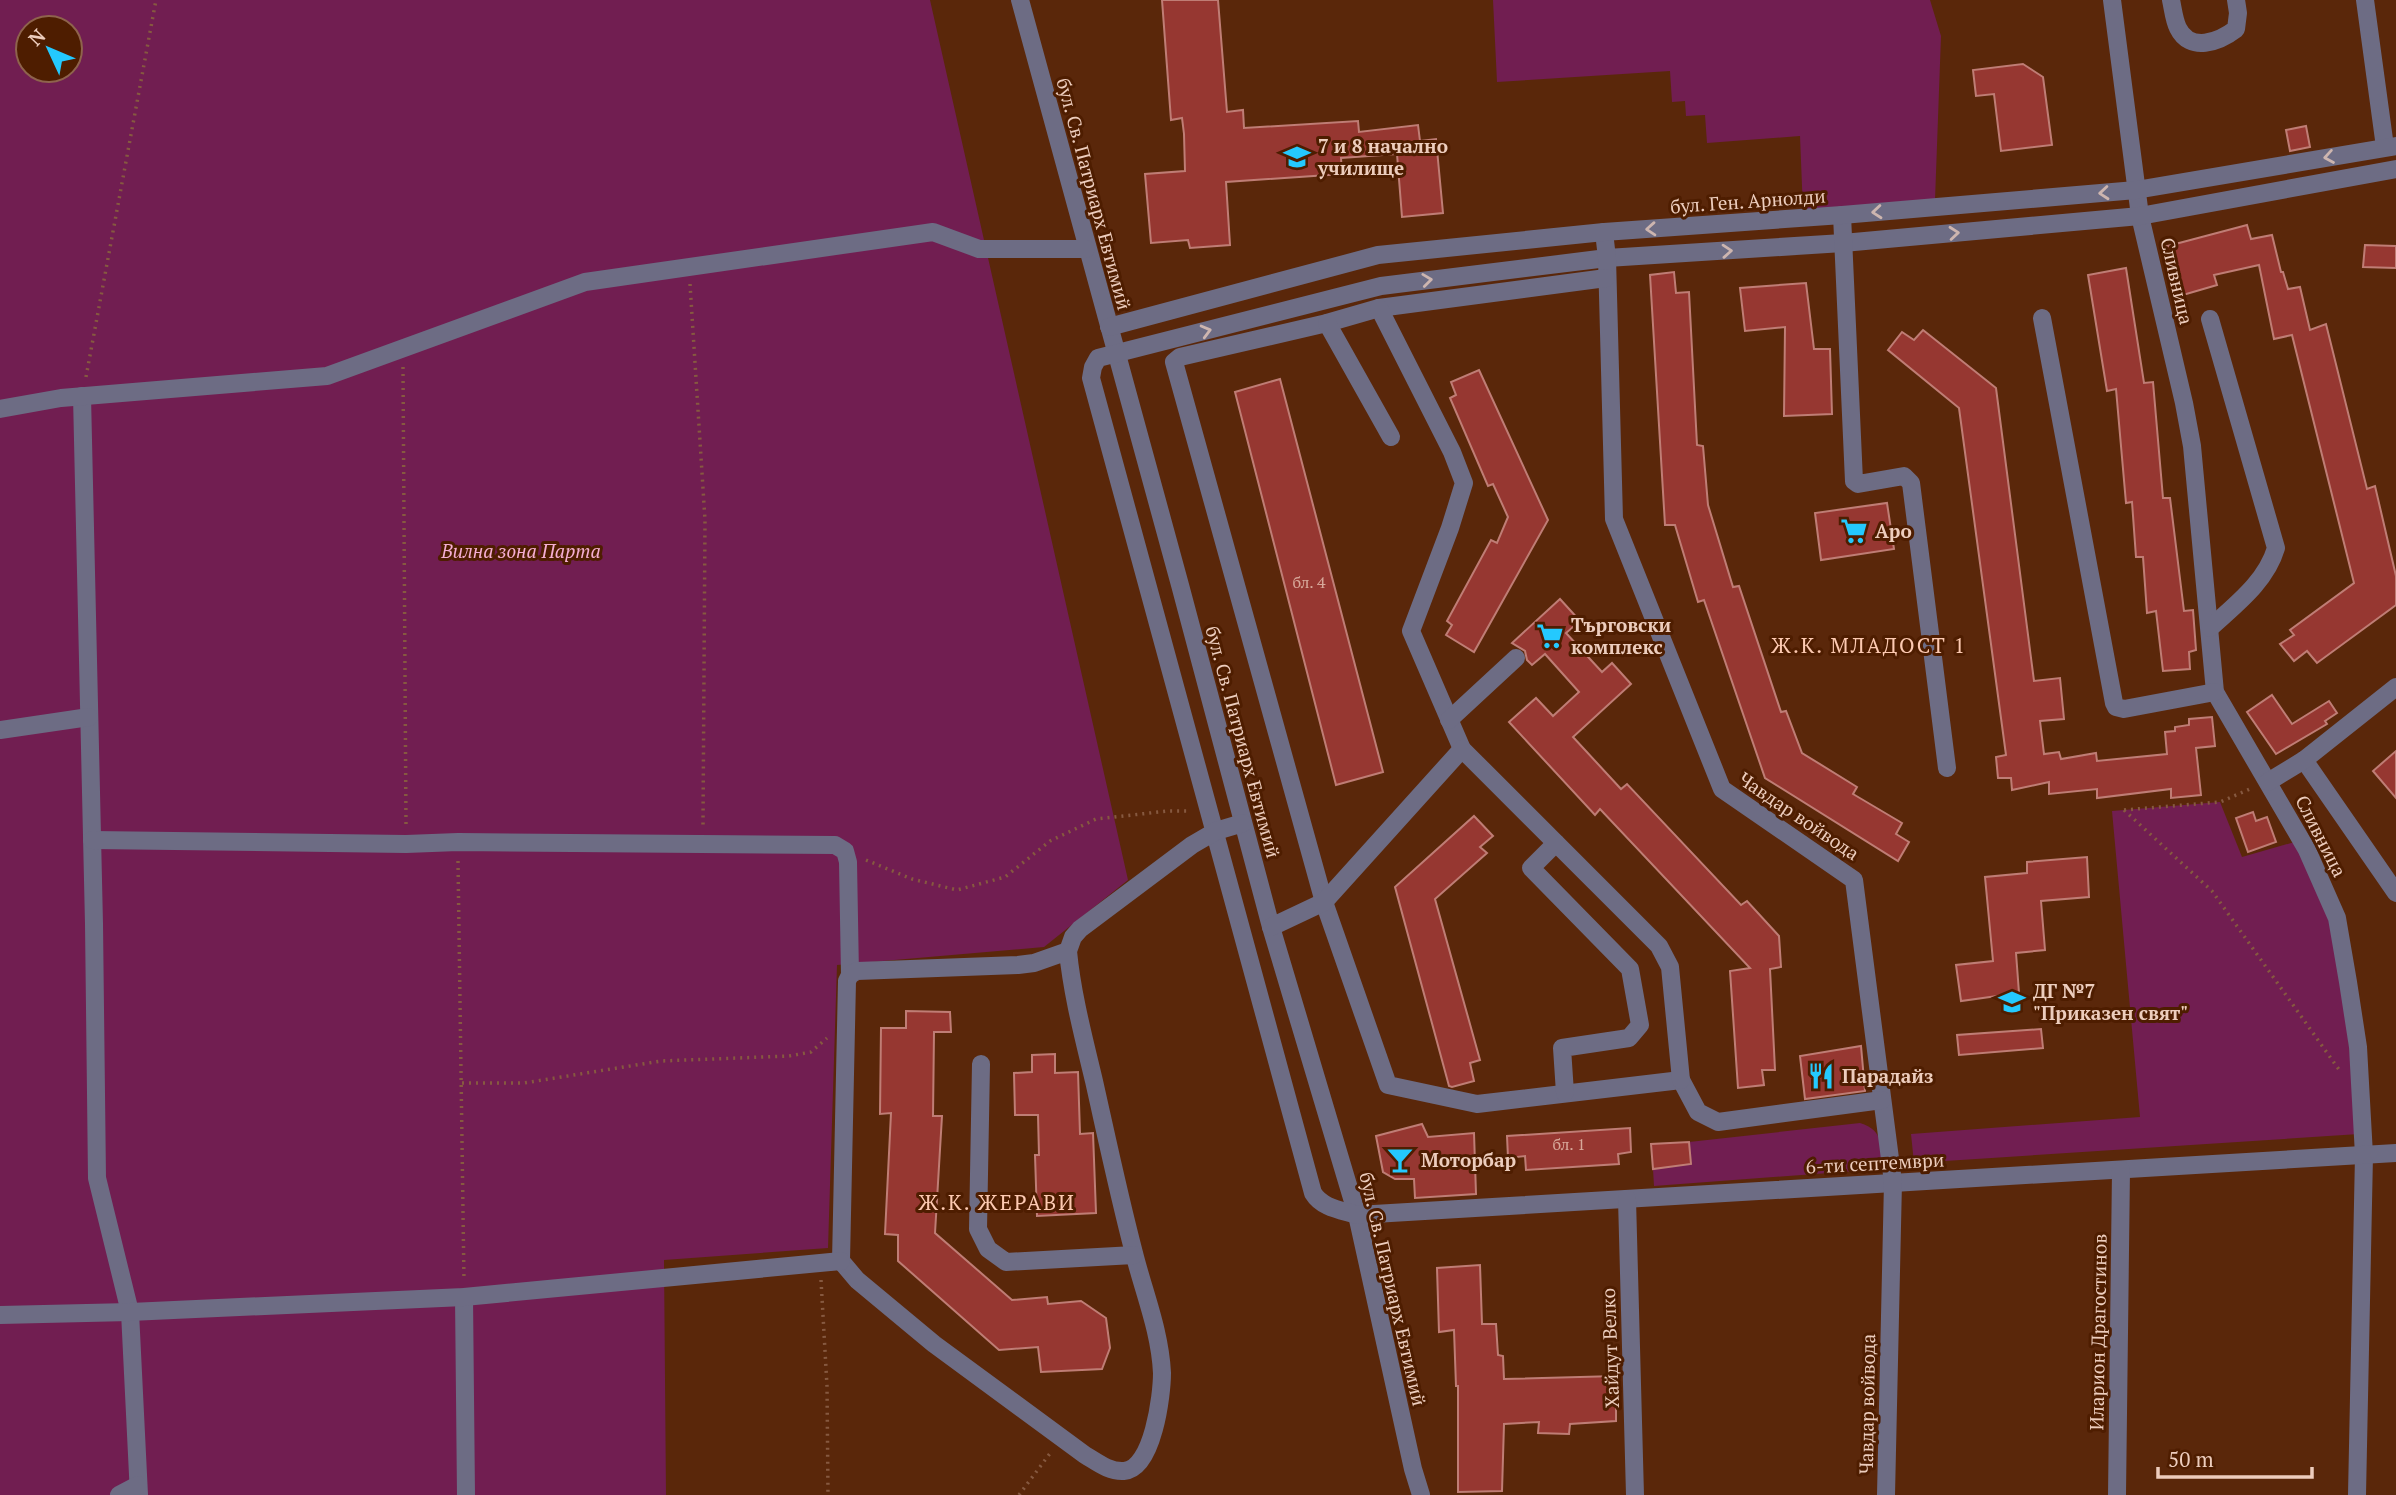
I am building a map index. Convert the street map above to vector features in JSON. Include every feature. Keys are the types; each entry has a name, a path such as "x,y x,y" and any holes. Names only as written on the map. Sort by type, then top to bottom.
{"street":[{"name":"бул. Св. Патриарх Евтимий","path":"1020,0 1271,927 1357,1215 1421,1495"},
{"name":"Сливница","path":"2112,0 2140,216 2192,446 2215,692 2307,850 2337,918 2358,1047 2364,1155 2357,1495"},
{"path":"2171,0 2178,29 2191,42 2206,43 2223,39 2236,29 2236,0"},
{"path":"2365,0 2390,146"},
{"name":"бул. Ген. Арнолди","path":"1108,327 1378,255 1604,232 2136,190 2390,146"},
{"path":"1357,1215 1325,1205 1316,1200 1313,1193 1091,378 1098,359 1381,286 1607,258 1843,243 2140,216 2396,169"},
{"path":"1842,215 1854,481 1858,484 1904,476 1911,483 1947,768"},
{"path":"0,409 82,396 327,376 585,282 933,232 979,249 1086,249"},
{"name":"Чавдар войвода","path":"1604,232 1614,519 1722,789 1854,880 1893,1182 1886,1495"},
{"path":"1176,359 1378,308 1606,278"},
{"path":"1378,308 1452,452 1465,484 1411,631 1462,750 1660,946 1670,967 1681,1080 1699,1112 1718,1122 1882,1100"},
{"path":"2042,318 2114,703 2116,707 2124,709 2215,692"},
{"path":"2210,319 2276,548 2272,561 2262,576 2210,628"},
{"path":"1327,323 1391,437"},
{"path":"1169,341 1324,902 1388,1085 1477,1104 1681,1080"},
{"path":"82,396 97,1178 131,1312 139,1490 119,1495"},
{"path":"1450,720 1516,658"},
{"path":"2268,782 2304,760 2396,687"},
{"path":"0,730 89,717"},
{"path":"1271,927 1324,902 1462,750"},
{"path":"2304,760 2396,893"},
{"path":"92,840 406,845 458,842 835,845 845,851 849,876 850,975 845,992 841,1261 857,1280 934,1344 1107,1469 1124,1471 1134,1468 1145,1454 1155,1425 1162,1373 1157,1338 1134,1255 1091,1067 1068,951 1073,937 1080,929 1192,845 1216,831 1243,823"},
{"path":"1556,843 1531,868 1630,969 1640,1025 1629,1038 1562,1048 1565,1093"},
{"path":"850,975 857,971 1018,965 1034,963 1068,951"},
{"path":"981,1064 978,1229 988,1249 1006,1262 1134,1255"},
{"name":"6-ти септември","path":"1357,1215 2396,1153"},
{"name":"Иларион Драгостинов","path":"2118,1495 2121,1170"},
{"name":"Хайдут Велко","path":"1627,1199 1635,1495"},
{"path":"0,1315 464,1297 841,1261"},
{"path":"464,1297 466,1495"},
{"path":"2105,1495 2118,1495"}],"path":[{"path":"82,396 156,0"},
{"path":"689,267 705,520 703,845"},
{"path":"403,348 406,845"},
{"path":"2268,782 2220,802 2124,810 2212,891 2340,1072"},
{"path":"845,851 912,879 957,890 1005,877 1050,841 1096,819 1168,811 1211,812"},
{"path":"458,842 464,1297"},
{"path":"462,1083 524,1083 661,1061 789,1056 811,1052 845,1023"},
{"path":"820,1263 827,1386 828,1495"},
{"path":"1019,1495 1062,1438"}],"green space":[{"name":"Вилна зона Парта","path":"0,0 930,0 1128,880 1044,947 837,965 828,1248 664,1260 666,1495 0,1495"},
{"path":"1493,0 1930,0 1941,36 1935,200 1803,211 1800,136 1707,143 1705,115 1686,116 1685,101 1672,102 1670,71 1497,82"},
{"path":"2220,802 2242,857 2298,841 2334,913 2359,1134 1914,1163 1911,1134 2140,1117 2112,811"},
{"path":"1860,1123 1874,1130 1880,1140 1882,1169 1654,1186 1653,1169 1691,1164 1689,1142"}],"building":[{"path":"1162,0 1218,0 1227,112 1243,110 1244,128 1358,121 1359,132 1418,125 1420,141 1436,139 1443,213 1402,217 1397,154 1341,158 1342,174 1226,182 1230,245 1190,248 1188,240 1151,243 1145,174 1185,171 1182,118 1171,120"},
{"path":"2023,64 2043,77 2052,145 2001,151 1994,94 1976,96 1973,70"},
{"path":"2306,126 2310,147 2290,151 2286,130"},
{"path":"2247,225 2251,239 2272,235 2288,289 2300,287 2310,330 2326,324 2367,489 2375,486 2396,576 2396,605 2317,663 2307,651 2294,661 2280,644 2294,635 2290,630 2354,583 2292,335 2274,339 2259,265 2214,275 2217,285 2176,297 2164,247"},
{"path":"2365,245 2396,246 2396,268 2363,267"},
{"path":"2126,268 2144,383 2153,382 2163,498 2170,498 2184,611 2193,610 2196,650 2189,652 2190,669 2163,671 2156,611 2147,613 2143,557 2136,557 2132,502 2126,503 2116,389 2107,391 2088,275"},
{"path":"1674,272 1676,293 1689,292 1697,445 1703,446 1708,505 1733,587 1739,586 1781,712 1786,711 1802,753 1857,787 1853,794 1902,823 1896,834 1909,842 1898,861 1765,778 1704,600 1698,602 1675,525 1665,525 1650,275"},
{"path":"1806,283 1814,349 1830,349 1832,414 1784,416 1785,327 1745,331 1740,288"},
{"path":"1923,330 1996,388 2034,681 2060,678 2064,719 2040,721 2044,754 2059,752 2061,759 2096,753 2097,761 2167,754 2165,732 2189,725 2189,719 2212,717 2215,746 2196,748 2201,795 2171,798 2171,789 2097,798 2097,789 2049,794 2049,782 2012,790 2011,778 1998,778 1996,757 2006,755 1959,408 1888,350 1902,332 1914,340"},
{"path":"1479,370 1548,520 1474,652 1446,635 1452,625 1447,621 1491,540 1497,543 1508,517 1493,484 1488,486 1450,398 1456,395 1451,382"},
{"path":"1280,379 1383,772 1336,785 1235,392"},
{"name":"Аро","path":"1887,503 1894,549 1821,560 1815,513"},
{"path":"1560,599 1580,621 1566,633 1602,672 1612,663 1631,684 1573,737 1621,789 1627,784 1741,905 1747,901 1779,936 1781,967 1770,969 1775,1070 1762,1070 1764,1085 1738,1088 1730,971 1750,968 1600,809 1595,815 1509,722 1536,698 1553,716 1579,692 1545,654 1532,665 1527,660 1525,651 1512,643"},
{"path":"2272,695 2292,724 2329,701 2337,713 2325,721 2327,724 2276,754 2247,712"},
{"path":"2396,751 2396,798 2373,771"},
{"path":"2253,812 2256,821 2267,817 2276,842 2248,852 2236,818"},
{"path":"1474,816 1493,836 1480,847 1487,853 1435,899 1480,1060 1470,1063 1474,1081 1452,1087 1449,1086 1395,887"},
{"path":"2087,857 2089,897 2041,901 2045,950 2016,953 2019,993 1961,1001 1956,965 1993,961 1985,877 2027,873 2027,862"},
{"path":"906,1011 950,1012 951,1032 934,1032 933,1116 942,1116 935,1233 1012,1300 1047,1297 1048,1304 1081,1301 1106,1318 1110,1348 1102,1369 1041,1372 1038,1347 999,1350 898,1261 898,1235 885,1234 891,1113 880,1114 881,1028 906,1028"},
{"path":"2041,1029 2043,1048 1959,1055 1957,1035"},
{"path":"1861,1046 1865,1091 1805,1099 1800,1056"},
{"path":"1055,1054 1055,1073 1078,1072 1080,1134 1093,1133 1096,1213 1037,1216 1035,1155 1039,1155 1038,1115 1015,1115 1014,1073 1032,1072 1032,1055"},
{"path":"1422,1124 1428,1137 1474,1133 1476,1194 1415,1198 1414,1179 1395,1179 1383,1172 1376,1136"},
{"path":"1630,1128 1631,1152 1618,1154 1619,1164 1526,1170 1525,1156 1508,1158 1507,1136"},
{"path":"1689,1142 1691,1164 1653,1169 1651,1144"},
{"path":"1480,1265 1482,1324 1496,1324 1498,1355 1503,1356 1504,1379 1616,1376 1616,1421 1570,1424 1569,1434 1538,1433 1539,1422 1504,1424 1502,1491 1458,1492 1458,1386 1454,1330 1439,1332 1437,1268"}],"place":[{"name":"7 и 8 начално училище","path":"1297,157"},
{"name":"Аро","path":"1854,531"},
{"name":"Търговски комплекс","path":"1550,636"},
{"name":"ДГ №7 \"Приказен свят\"","path":"2012,1002"},
{"name":"Парадайз","path":"1821,1076"},
{"name":"Моторбар","path":"1400,1160"}],"district":[{"name":"Ж.К. МЛАДОСТ 1","path":"1869,646"},
{"name":"Ж.К. ЖЕРАВИ","path":"997,1203"}]}
